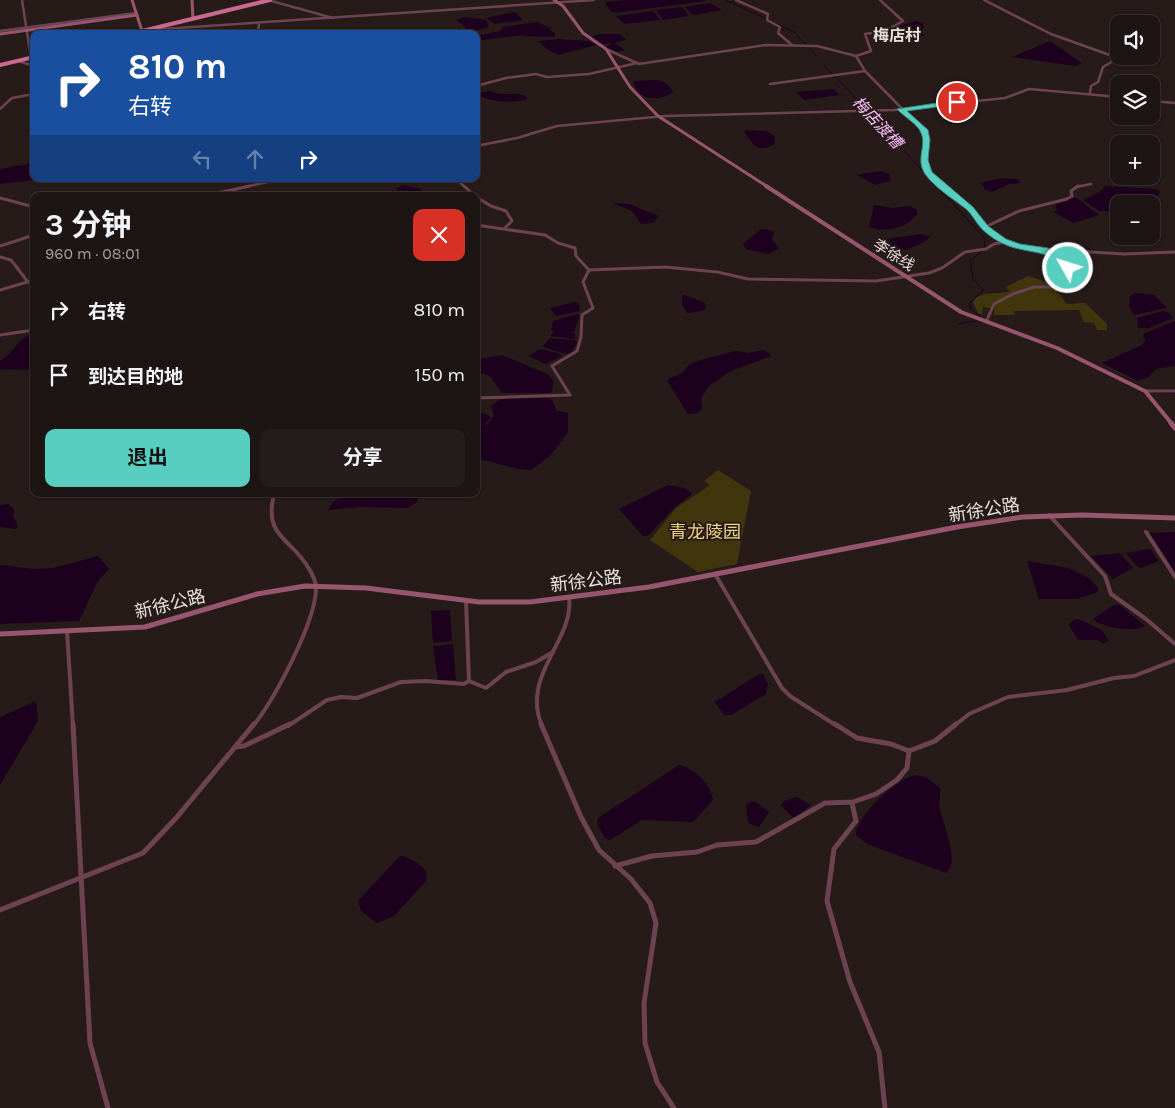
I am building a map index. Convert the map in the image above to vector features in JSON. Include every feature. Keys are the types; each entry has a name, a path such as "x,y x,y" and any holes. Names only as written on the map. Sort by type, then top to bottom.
{"highway":[{"path":"144,30 269,0"},
{"path":"0,65 30,58"}],"main road":[{"path":"132,0 144,30"},
{"path":"192,0 193,19"},
{"path":"554,0 583,33 606,49"},
{"path":"0,33 137,14"},
{"name":"李徐线","path":"606,49 620,68 630,87 658,116 961,312 1057,348 1145,391 1175,428"},
{"name":"新徐公路","path":"0,634 153,626 262,593 316,586 366,588 466,601 517,603 649,587 958,527 1050,515 1175,518"}],"street":[{"path":"22,0 30,46"},
{"path":"269,0 333,18"},
{"path":"144,30 259,24 594,0"},
{"path":"736,0 768,14 767,20 780,28 778,33 792,45"},
{"path":"856,56 871,51 864,34 885,31 903,21 880,0"},
{"path":"984,0 1051,34 1118,58 1103,67 1098,82 1091,86 1090,93"},
{"path":"258,30 259,24"},
{"path":"480,85 506,78 536,74 547,77 588,74 636,63 766,45 817,46 851,53 856,56 865,71 884,88 901,109 924,130 927,140 924,160 929,173 943,187 970,208 985,227 1005,242 1019,247 1045,250 1154,255 1175,252"},
{"path":"606,49 636,63"},
{"path":"18,61 30,65"},
{"path":"770,84 865,71"},
{"path":"480,145 517,138 557,126 658,116 901,109 1005,98 1028,89 1110,96"},
{"path":"0,109 12,98 30,95"},
{"path":"1160,102 1175,103"},
{"path":"222,192 268,182"},
{"path":"459,182 470,192"},
{"path":"985,227 1020,211 1047,206 1066,199 1072,196 1071,191 1076,187 1091,184"},
{"path":"0,198 30,206"},
{"path":"480,199 491,206 506,211 512,221 506,228"},
{"path":"480,225 546,235 575,248 576,256 589,270 665,267 717,272 748,279 829,282 907,277 936,271 964,252 986,250 994,244 1005,242"},
{"path":"0,246 30,236"},
{"path":"986,322 994,304 1012,295 1033,287 1055,288 1070,284 1071,279 1067,264 1045,250"},
{"path":"0,257 6,257 13,261 28,282 0,290"},
{"path":"480,398 570,395 552,366 577,351 581,338 582,315 593,308 583,282 589,270"},
{"path":"0,335 30,331"},
{"path":"1145,391 1175,392"},
{"path":"0,910 135,858 148,849 236,747 271,702 307,628 316,586 309,568 276,532 270,510 273,497"},
{"path":"1050,515 1105,576 1111,594 1146,619 1175,644"},
{"path":"1146,532 1175,577"},
{"path":"715,574 782,688 790,696 857,738 891,744 909,751 936,740 969,714 1008,697 1067,690 1114,678 1134,676 1175,660"},
{"path":"569,597 571,612 538,684 540,725 554,752 581,817 602,854 631,879 650,903 655,917 643,1000 642,1024 657,1081 674,1108"},
{"path":"466,601 469,681"},
{"path":"67,631 91,1050 108,1108"},
{"path":"469,681 486,688 506,672 536,662 553,652"},
{"path":"236,747 244,746 286,727 327,700 357,698 401,682 426,681 464,684 469,681"},
{"path":"615,866 652,856 697,852 717,844 756,842 825,803 835,801 852,803 886,787 904,772 908,765 909,751"},
{"path":"852,803 856,821 834,849 827,901 850,982 878,1052 885,1108"}],"green space":[{"path":"1028,276 1050,283 1067,304 1085,303 1107,324 1107,330 1097,330 1094,323 1084,322 1079,310 1014,311 1015,315 994,315 994,309 983,307 982,315 978,313 973,302 976,298 984,294 1010,291 1006,287"},
{"name":"青龙陵园","path":"718,470 751,491 737,564 698,572 650,540 676,508 710,485 704,481"}],"shaded area":[{"path":"627,0 706,1 615,13 611,12 605,2"},
{"path":"710,3 722,10 695,15 691,14 685,7"},
{"path":"682,7 689,16 663,20 656,10"},
{"path":"653,11 660,20 624,24 616,16"},
{"path":"515,12 523,20 495,24 486,18"},
{"path":"466,17 486,20 489,27 478,30 458,30 467,28 456,20"},
{"path":"916,21 923,23 923,36 913,35 893,28"},
{"path":"537,22 551,28 551,31 555,33 555,37 517,36 537,33 480,40 480,35 501,31 502,27"},
{"path":"600,34 620,34 626,40 614,43 625,50 616,52 606,47 613,43 603,44 591,37"},
{"path":"559,39 589,41 596,45 558,55 544,47 539,41"},
{"path":"1050,41 1082,63 1075,66 1012,57"},
{"path":"633,81 661,81 673,92 661,98 649,98 639,92"},
{"path":"834,89 839,95 804,100 796,92"},
{"path":"491,91 500,94 516,94 525,96 528,99 523,101 501,101 481,96 480,92"},
{"path":"744,131 766,131 774,136 775,144 764,148 756,146"},
{"path":"29,160 30,180 0,184 0,169 28,164"},
{"path":"880,171 889,174 891,181 875,185 857,175"},
{"path":"1000,178 1016,179 1022,183 1009,184 992,192 985,190 981,183"},
{"path":"404,185 420,189 423,192 396,192 397,188"},
{"path":"1104,186 1155,189 1160,191 1158,195 1110,195 1110,211 1099,211 1083,200 1103,190"},
{"path":"1071,198 1077,198 1099,215 1073,223 1054,212 1057,209 1055,205"},
{"path":"613,203 629,204 659,216 653,223 641,224 632,211"},
{"path":"874,205 893,208 909,206 916,209 918,214 908,223 897,228 873,228 869,227"},
{"path":"766,229 774,232 772,240 779,248 769,254 746,249 743,244 760,230"},
{"path":"921,234 930,237 912,248 891,251 878,247 878,243 885,242 886,239"},
{"path":"1136,293 1154,295 1167,308 1134,315 1129,306 1130,296"},
{"path":"685,295 705,303 706,308 702,311 687,313 682,305 682,296"},
{"path":"575,302 579,304 580,311 556,316 550,308"},
{"path":"1163,311 1168,312 1173,318 1149,328 1138,328 1137,318"},
{"path":"577,314 580,315 574,332 562,332 575,333 575,339 550,336 554,332 551,330 553,321"},
{"path":"1175,321 1175,366 1156,369 1149,377 1138,381 1102,363 1142,345 1145,341 1143,335 1145,333"},
{"path":"30,335 30,370 0,369 0,361 25,337"},
{"path":"550,338 575,340 577,342 572,352 566,354 542,347"},
{"path":"540,349 558,353 562,356 546,364 528,356"},
{"path":"763,350 771,356 731,371 709,386 701,398 702,409 697,413 688,414 668,382 668,379 682,373 689,365 697,361 735,351 749,353"},
{"path":"502,355 547,374 554,381 551,393 502,393 490,376 480,373 480,359"},
{"path":"547,398 552,400 557,411 568,413 568,432 550,456 531,470 517,469 480,459 480,415 483,413 491,417 484,425 486,425 494,416 491,406 501,399"},
{"path":"668,485 685,488 692,494 675,507 648,536 643,536 619,509"},
{"path":"343,497 419,497 416,503 406,508 360,507 328,510 334,501"},
{"path":"8,504 14,509 13,516 18,527 16,529 0,527 0,505"},
{"path":"1175,532 1175,572 1150,533"},
{"path":"1150,549 1159,561 1141,568 1126,553"},
{"path":"1120,553 1133,568 1113,579 1091,556"},
{"path":"98,556 109,569 98,581 79,621 0,624 0,565 34,569 53,568"},
{"path":"1027,561 1069,568 1089,578 1098,588 1098,592 1077,599 1039,599"},
{"path":"1114,605 1120,605 1145,626 1134,629 1111,627 1093,619"},
{"path":"450,610 452,641 433,643 431,611"},
{"path":"1078,619 1102,630 1109,641 1103,643 1097,640 1078,640 1069,625 1073,620"},
{"path":"453,644 456,680 438,680 433,646"},
{"path":"759,674 763,674 768,684 766,694 731,715 724,715 715,702"},
{"path":"36,701 38,721 0,785 0,717"},
{"path":"679,765 696,773 706,783 712,794 713,800 693,822 642,820 610,840 605,838 597,824 598,818"},
{"path":"917,775 927,778 940,788 940,811 949,840 952,860 946,873 867,844 856,835 863,817 880,798 900,782"},
{"path":"797,797 811,805 794,818 781,806 784,801"},
{"path":"754,801 769,812 759,827 748,823 746,804"},
{"path":"400,856 404,856 423,868 427,876 426,881 394,916 377,923 361,911 358,901"}],"waterway":[{"path":"725,0 767,19"},
{"name":"梅店渡槽","path":"775,23 794,32 816,56"},
{"name":"梅店渡槽","path":"824,65 866,109"},
{"name":"梅店渡槽","path":"868,112 984,237 985,247"},
{"path":"981,317 971,309 969,303 983,291 973,279 970,261 982,251"},
{"path":"958,324 976,321"},
{"path":"1077,356 1144,388"},
{"path":"1153,392 1175,393"}],"district":[{"name":"梅店村","path":"897,35"}],"route":[{"path":"957,102 901,109 926,134 924,160 929,173 939,184 966,204 985,228 1003,241 1019,247 1045,250 1066,263 1068,268"}]}
